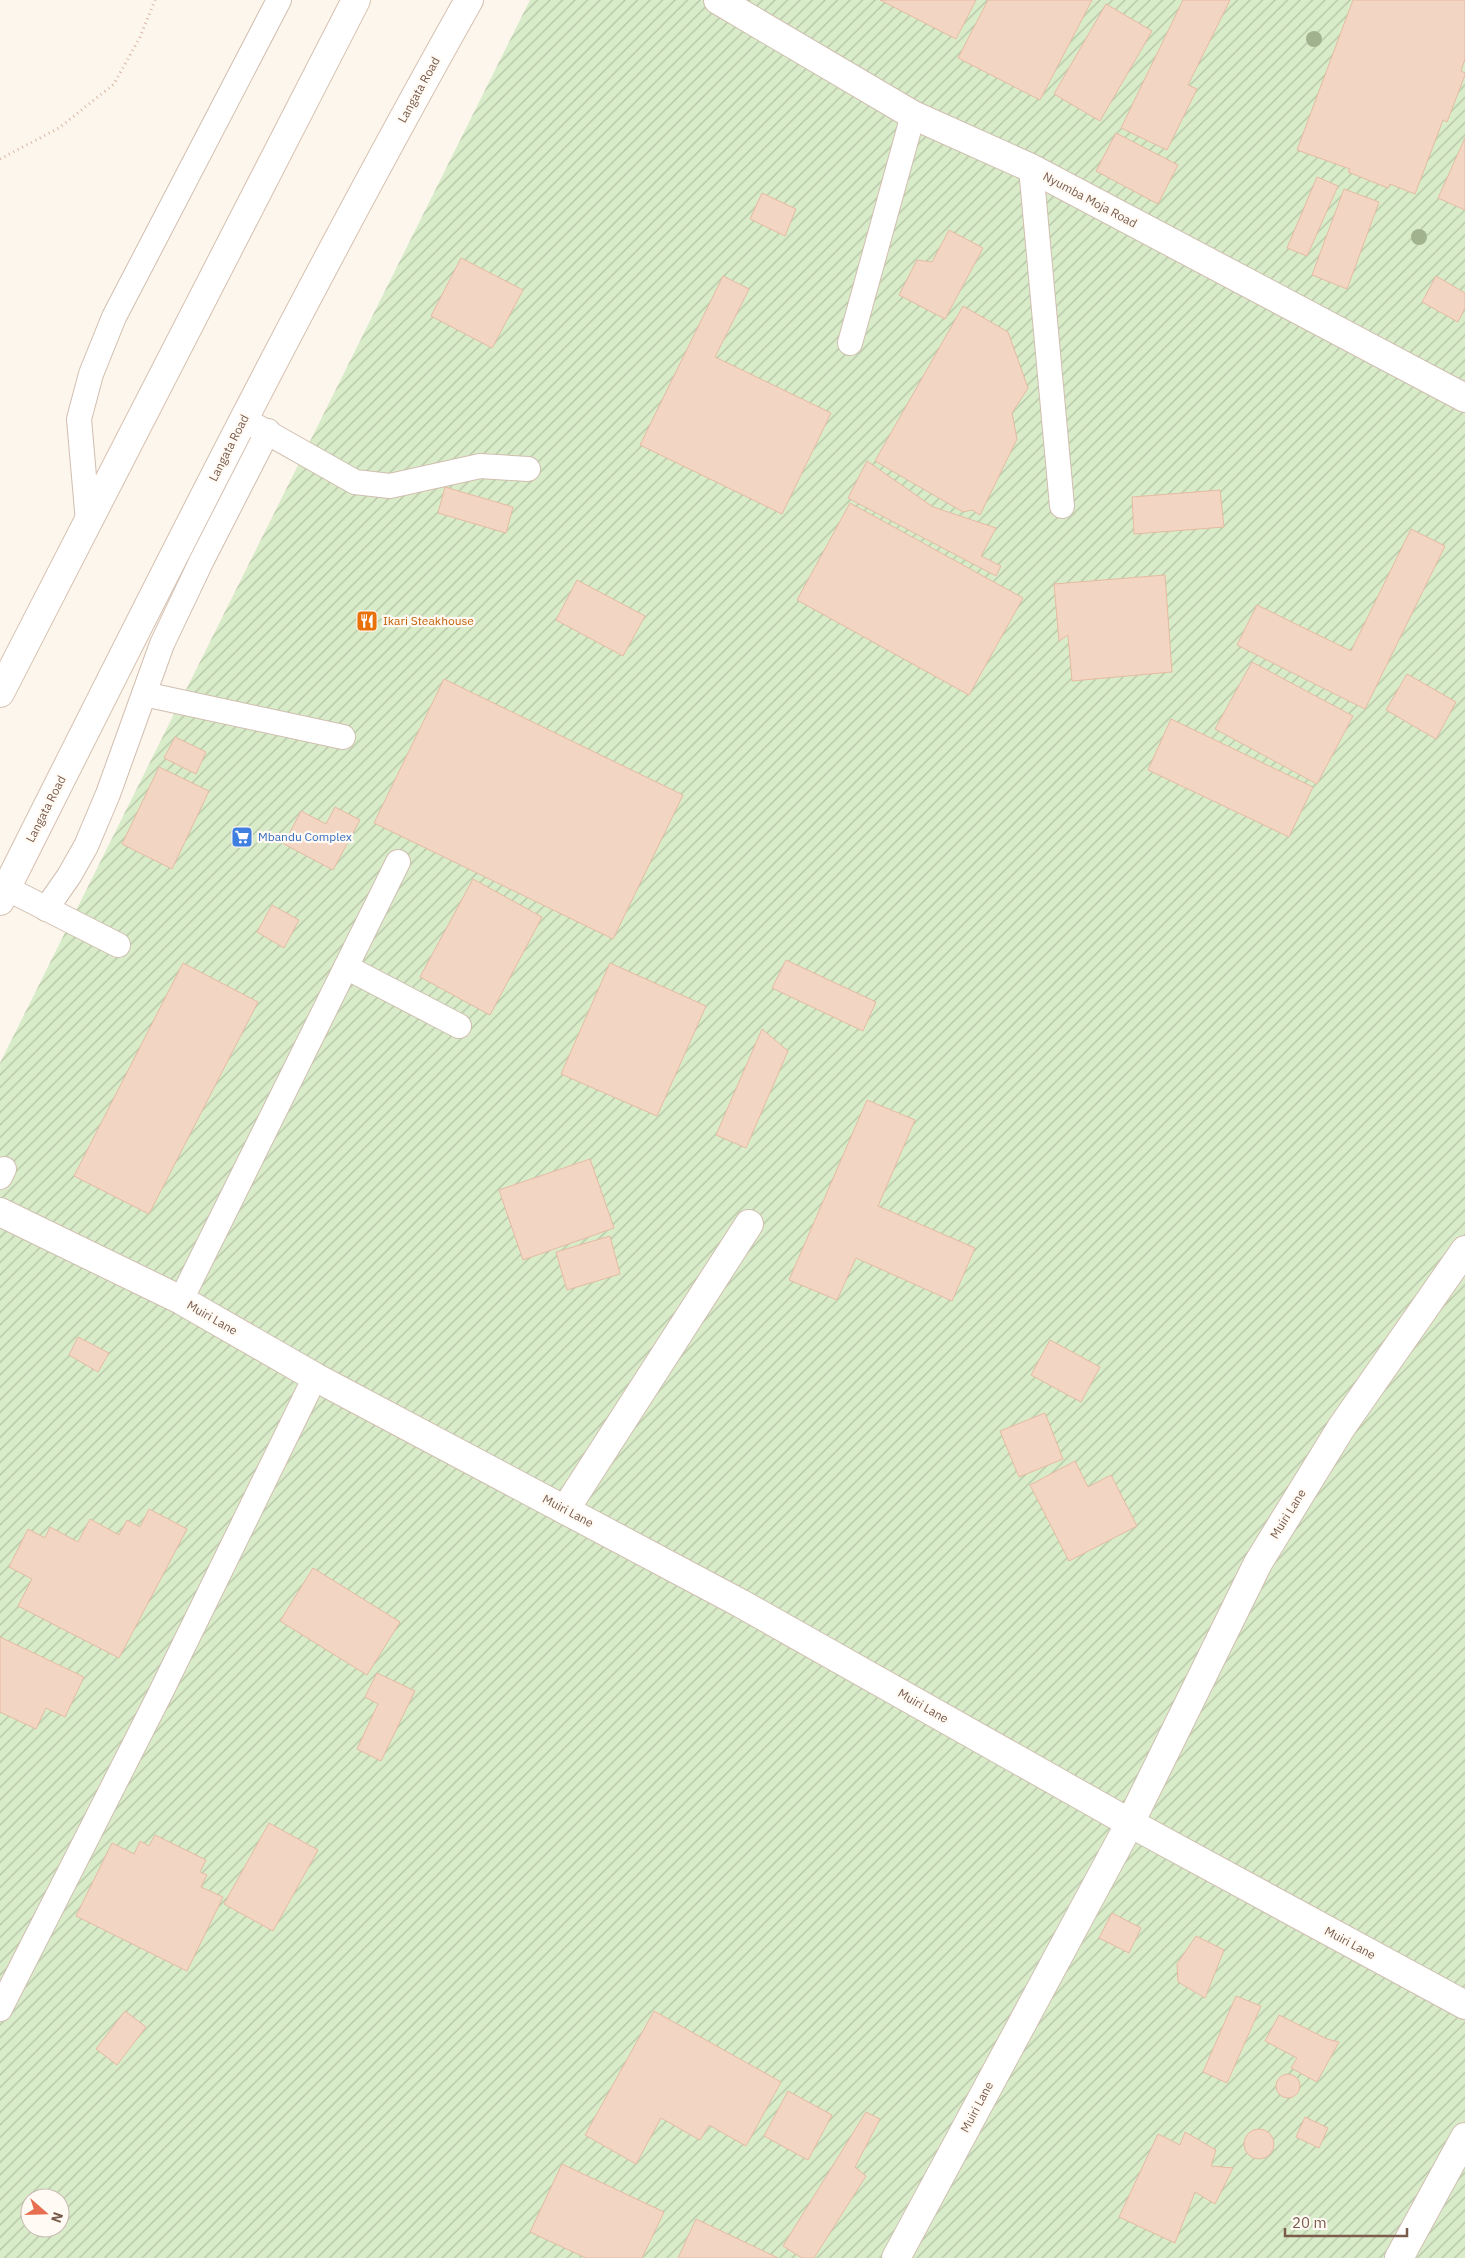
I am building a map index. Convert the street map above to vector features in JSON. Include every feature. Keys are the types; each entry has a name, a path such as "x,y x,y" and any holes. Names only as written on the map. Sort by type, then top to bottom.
{"street":[{"path":"0,693 356,0"},
{"name":"Langata Road","path":"3,895 243,420 385,150 470,0"},
{"name":"Nyumba Moja Road","path":"718,0 913,115 1031,168 1465,398"},
{"name":"Muiri Lane","path":"0,1212 181,1300 315,1377 740,1603 1130,1823 1465,2005"},
{"path":"565,1510 749,1224"},
{"name":"Muiri Lane","path":"896,2258 1130,1823 1258,1563 1341,1428 1465,1250"},
{"path":"1399,2258 1465,2137"}],"lane":[{"path":"88,522 79,419 91,374 114,317 279,0"},
{"path":"850,343 913,115"},
{"path":"1031,168 1062,506"},
{"path":"243,420 268,432 355,482 390,486 480,466 528,469"},
{"path":"46,909 69,876 86,846 108,794 162,644 198,568 268,432"},
{"path":"144,694 344,737"},
{"path":"181,1300 398,862"},
{"path":"3,895 46,909 118,945"},
{"path":"346,967 459,1026"},
{"path":"0,2009 160,1694 315,1377"}],"path":[{"path":"0,159 59,128 114,84 140,37 155,0"}],"green space":[{"path":"530,0 1465,0 1465,2258 0,2258 0,1063"}],"building":[{"path":"880,0 976,0 956,39"},
{"path":"988,0 1092,0 1040,100 958,58"},
{"path":"1183,0 1230,0 1188,85 1197,89 1167,150 1121,128"},
{"path":"1353,0 1465,0 1465,59 1461,71 1465,75 1447,122 1443,120 1415,194 1390,184 1388,188 1348,172 1350,169 1297,150"},
{"path":"1106,4 1152,31 1100,121 1054,94"},
{"path":"1116,133 1178,165 1158,204 1096,171"},
{"path":"1465,138 1465,210 1438,198"},
{"path":"1317,177 1338,186 1307,256 1287,248"},
{"path":"1344,189 1379,202 1347,289 1312,275"},
{"path":"762,193 796,209 785,236 750,219"},
{"path":"949,230 983,248 945,319 899,295 917,260 932,262"},
{"path":"461,258 523,290 492,348 431,316"},
{"path":"723,276 749,289 715,357 831,413 782,514 640,445"},
{"path":"1436,276 1465,293 1465,308 1458,322 1422,302"},
{"path":"963,306 1008,332 1028,388 1012,413 1017,439 980,515 972,510 963,512 875,461"},
{"path":"867,461 933,507 996,528 981,556 1001,566 996,576 848,498"},
{"path":"445,487 513,507 506,533 438,513"},
{"path":"1220,490 1224,527 1134,534 1132,497"},
{"path":"850,503 1023,598 969,695 797,600"},
{"path":"1411,529 1445,546 1365,709 1237,645 1257,605 1351,651"},
{"path":"1165,575 1172,672 1072,681 1068,635 1059,641 1054,584"},
{"path":"577,580 645,616 623,656 556,620"},
{"path":"1252,662 1353,716 1317,784 1215,729"},
{"path":"1407,674 1456,702 1436,739 1386,710"},
{"path":"444,679 683,795 613,939 374,823"},
{"path":"1171,719 1313,787 1289,837 1148,770"},
{"path":"175,737 206,752 196,774 164,758"},
{"path":"159,767 209,791 172,869 122,844"},
{"path":"335,807 360,820 333,870 284,844 301,811 326,824"},
{"path":"473,879 542,917 490,1015 420,977"},
{"path":"272,905 299,920 284,948 257,932"},
{"path":"786,960 876,1002 863,1031 772,988"},
{"path":"183,963 258,1002 149,1214 74,1176"},
{"path":"610,963 706,1006 657,1116 561,1074"},
{"path":"762,1029 788,1051 746,1148 716,1135"},
{"path":"867,1100 915,1120 878,1206 975,1248 952,1301 856,1258 837,1300 789,1280"},
{"path":"590,1159 614,1228 523,1260 499,1190"},
{"path":"610,1236 620,1274 567,1290 556,1252"},
{"path":"78,1337 109,1353 98,1372 69,1355"},
{"path":"1050,1340 1100,1367 1081,1402 1031,1375"},
{"path":"1045,1413 1063,1459 1019,1477 1000,1431"},
{"path":"1075,1461 1088,1487 1111,1475 1137,1526 1069,1561 1030,1485"},
{"path":"149,1509 187,1529 119,1658 18,1606 32,1579 9,1567 28,1529 45,1538 50,1527 78,1542 90,1519 119,1535 127,1520 140,1527"},
{"path":"313,1568 400,1622 367,1675 280,1621"},
{"path":"0,1637 84,1677 65,1717 46,1708 36,1729 0,1712"},
{"path":"377,1673 415,1691 381,1761 357,1749 378,1704 365,1697"},
{"path":"269,1823 318,1850 273,1931 224,1904"},
{"path":"155,1835 206,1860 200,1872 207,1875 201,1887 223,1897 187,1971 76,1916 112,1843 134,1854 140,1841 149,1846"},
{"path":"1112,1913 1141,1928 1129,1953 1099,1938"},
{"path":"1196,1936 1224,1950 1205,1998 1178,1982 1177,1964"},
{"path":"1236,1996 1261,2006 1227,2083 1203,2072"},
{"path":"125,2011 146,2027 117,2065 96,2049"},
{"path":"654,2011 781,2082 746,2146 709,2125 700,2140 661,2118 636,2164 585,2135"},
{"path":"1279,2015 1327,2039 1339,2042 1317,2082 1291,2068 1297,2058 1265,2041"},
{"path":"1288,2074 1297,2077 1300,2086 1297,2095 1288,2098 1279,2095 1276,2086 1279,2077"},
{"path":"788,2091 832,2115 808,2160 764,2136"},
{"path":"866,2112 880,2119 855,2167 866,2176 814,2258 802,2258 783,2246"},
{"path":"1305,2117 1328,2128 1319,2148 1296,2137"},
{"path":"1259,2129 1270,2133 1274,2144 1270,2155 1259,2159 1248,2155 1244,2144 1248,2133"},
{"path":"1185,2132 1216,2150 1211,2166 1233,2168 1215,2204 1195,2192 1175,2243 1119,2217 1158,2134 1180,2145"},
{"path":"562,2164 664,2212 642,2258 586,2258 530,2232"},
{"path":"696,2219 778,2258 678,2258"}],"place":[{"name":"Ikari Steakhouse","path":"367,621"},
{"name":"Mbandu Complex","path":"242,837"}]}
